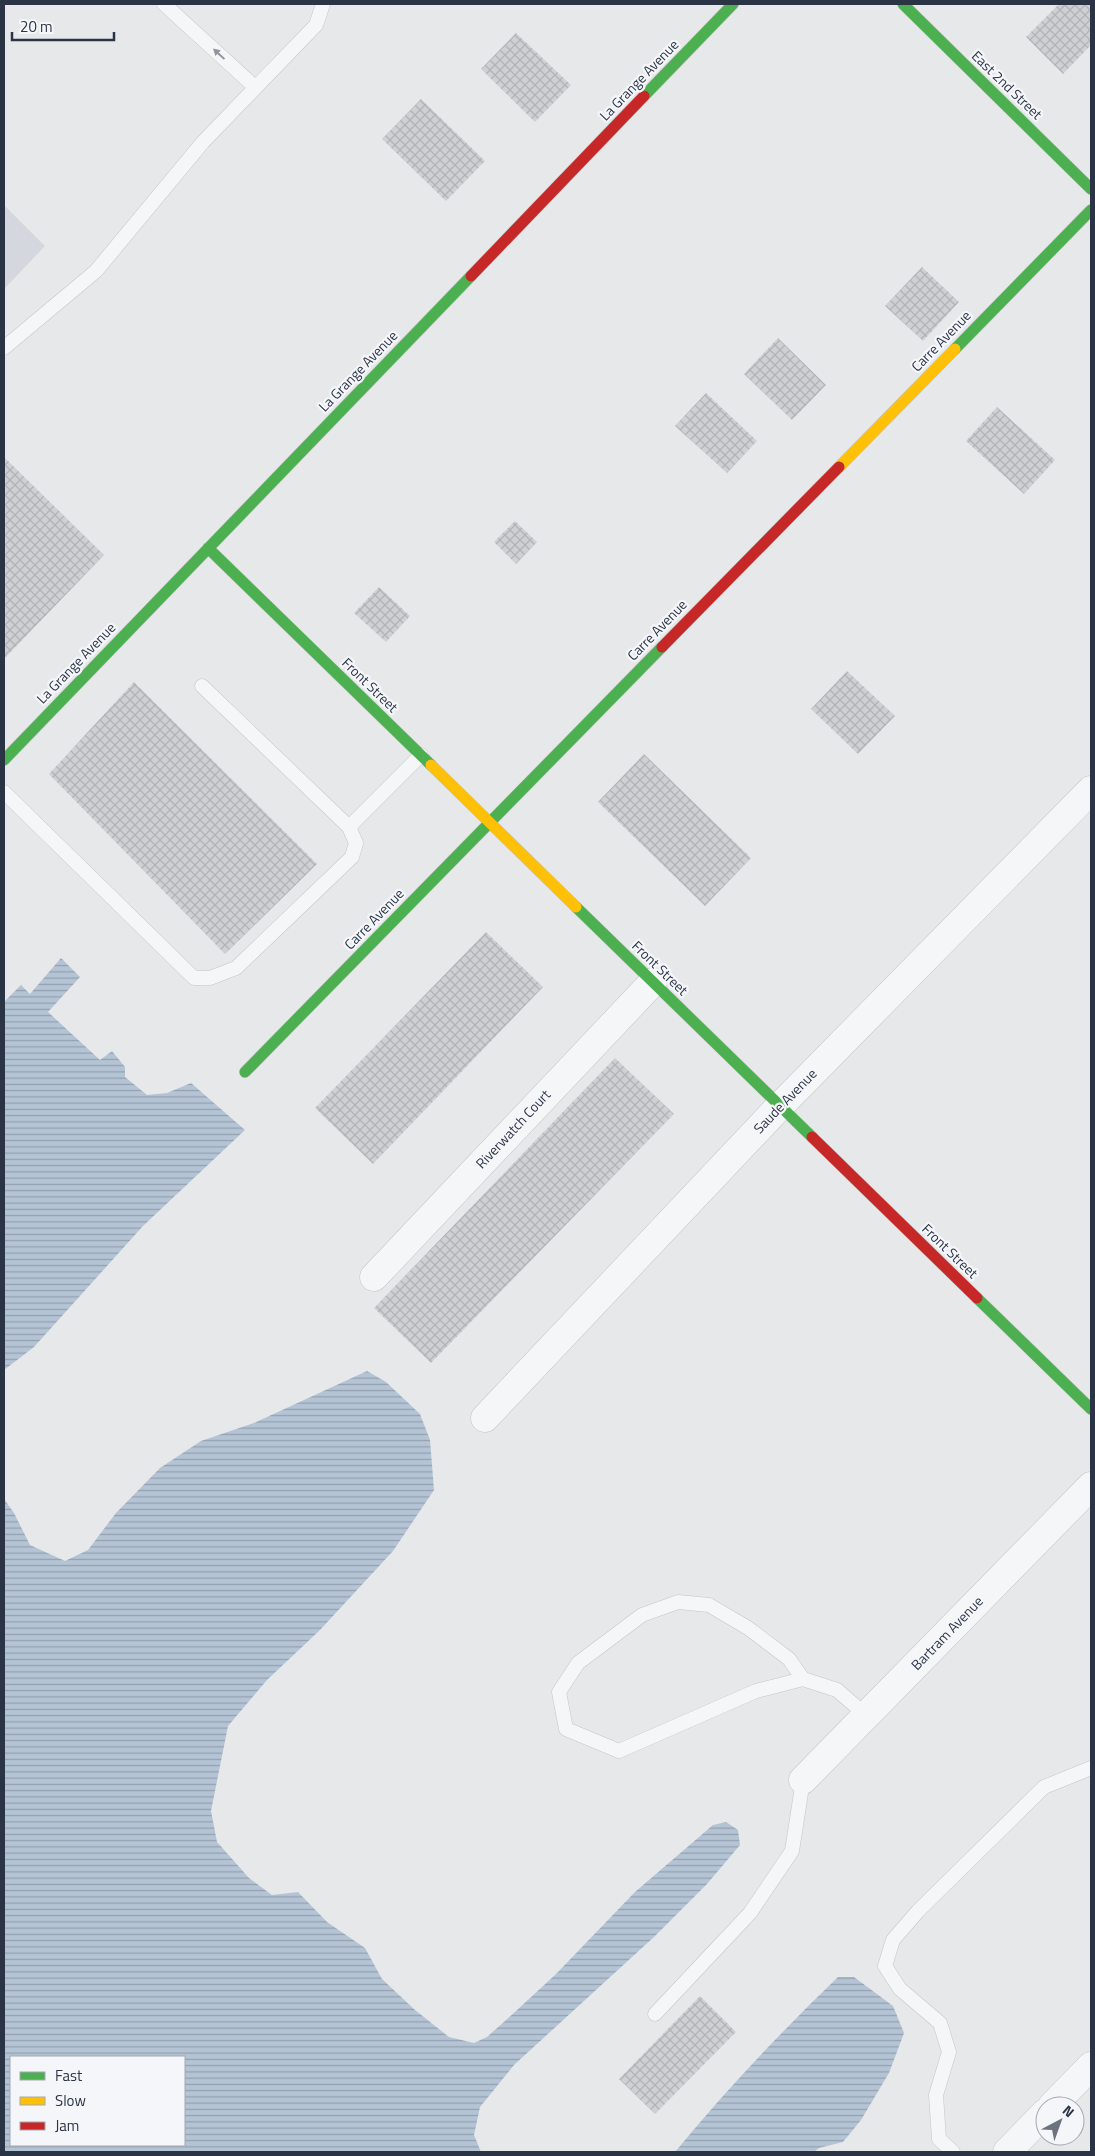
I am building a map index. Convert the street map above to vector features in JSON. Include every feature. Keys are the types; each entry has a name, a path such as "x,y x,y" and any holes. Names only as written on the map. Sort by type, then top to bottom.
{"street":[{"name":"La Grange Avenue","path":"4,760 733,4"},
{"name":"East 2nd Street","path":"903,4 1091,189"},
{"name":"Carre Avenue","path":"245,1072 1091,210"},
{"name":"Front Street","path":"208,548 1091,1410"},
{"name":"Saude Avenue","path":"485,1418 780,1106 1091,790"},
{"name":"Riverwatch Court","path":"374,1277 653,982"},
{"name":"Bartram Avenue","path":"804,1780 1091,1486"},
{"path":"1062,2096 1091,2066"},
{"path":"1007,2152 1035,2123"}],"lane":[{"path":"164,4 255,87"},
{"path":"4,348 96,271 202,142 316,25 323,4"},
{"path":"4,792 194,978 210,978 236,968 352,857 356,843 349,827 202,686"},
{"path":"349,827 421,755"},
{"path":"803,1679 789,1659 748,1628 710,1605 678,1602 642,1615 578,1663 559,1692 566,1729 618,1750 756,1691 803,1679 837,1690 867,1716"},
{"path":"953,2152 939,2139 936,2095 949,2052 940,2023 900,1989 885,1966 893,1940 918,1911 1044,1786 1091,1768"},
{"path":"655,2014 750,1913 792,1851 804,1780"}],"shaded area":[{"path":"4,205 45,246 4,289"}],"water":[{"path":"61,958 80,977 48,1012 100,1060 112,1051 125,1067 125,1077 147,1095 167,1093 191,1083 245,1130 143,1226 34,1347 4,1370 4,1002 21,985 30,994"},
{"path":"367,1371 386,1382 420,1414 430,1440 434,1490 393,1551 320,1630 267,1680 228,1726 211,1811 217,1842 249,1878 272,1895 298,1892 327,1922 365,1948 382,1979 415,2010 449,2037 474,2043 487,2037 556,1974 635,1892 713,1825 726,1822 738,1830 740,1845 707,1884 655,1936 514,2065 480,2107 474,2135 481,2152 4,2152 4,1499 14,1513 30,1545 65,1561 88,1550 116,1513 160,1468 201,1441 254,1423"},
{"path":"838,1977 854,1977 893,2006 904,2033 889,2073 861,2120 843,2142 819,2148 814,2152 675,2152 754,2062"}],"building":[{"path":"1059,4 1091,4 1091,45 1063,74 1026,37"},
{"path":"516,33 571,85 535,122 481,69"},
{"path":"421,99 485,161 446,201 382,139"},
{"path":"922,267 959,302 923,341 885,306"},
{"path":"778,338 826,385 792,420 744,374"},
{"path":"706,393 757,441 727,473 675,426"},
{"path":"997,407 1055,460 1024,494 966,441"},
{"path":"4,457 104,555 4,659"},
{"path":"515,521 537,542 516,564 494,542"},
{"path":"379,587 410,616 386,642 354,613"},
{"path":"847,671 895,716 858,754 811,709"},
{"path":"134,682 317,864 225,954 49,774"},
{"path":"644,754 751,858 705,906 598,802"},
{"path":"486,932 543,987 373,1164 315,1108"},
{"path":"615,1058 674,1114 431,1363 374,1308"},
{"path":"700,1996 736,2032 655,2114 619,2079"}],"traffic: fast":[{"path":"644,96 733,4"},
{"path":"903,4 1091,189"},
{"path":"955,349 1091,210"},
{"path":"4,760 471,276"},
{"path":"208,548 431,765"},
{"path":"245,1072 662,647"},
{"path":"576,907 812,1137"},
{"path":"977,1298 1091,1409"}],"traffic: slow":[{"path":"839,467 955,349"},
{"path":"431,765 576,907"}],"traffic: jam":[{"path":"471,276 644,96"},
{"path":"662,647 839,467"},
{"path":"812,1137 977,1298"}]}
